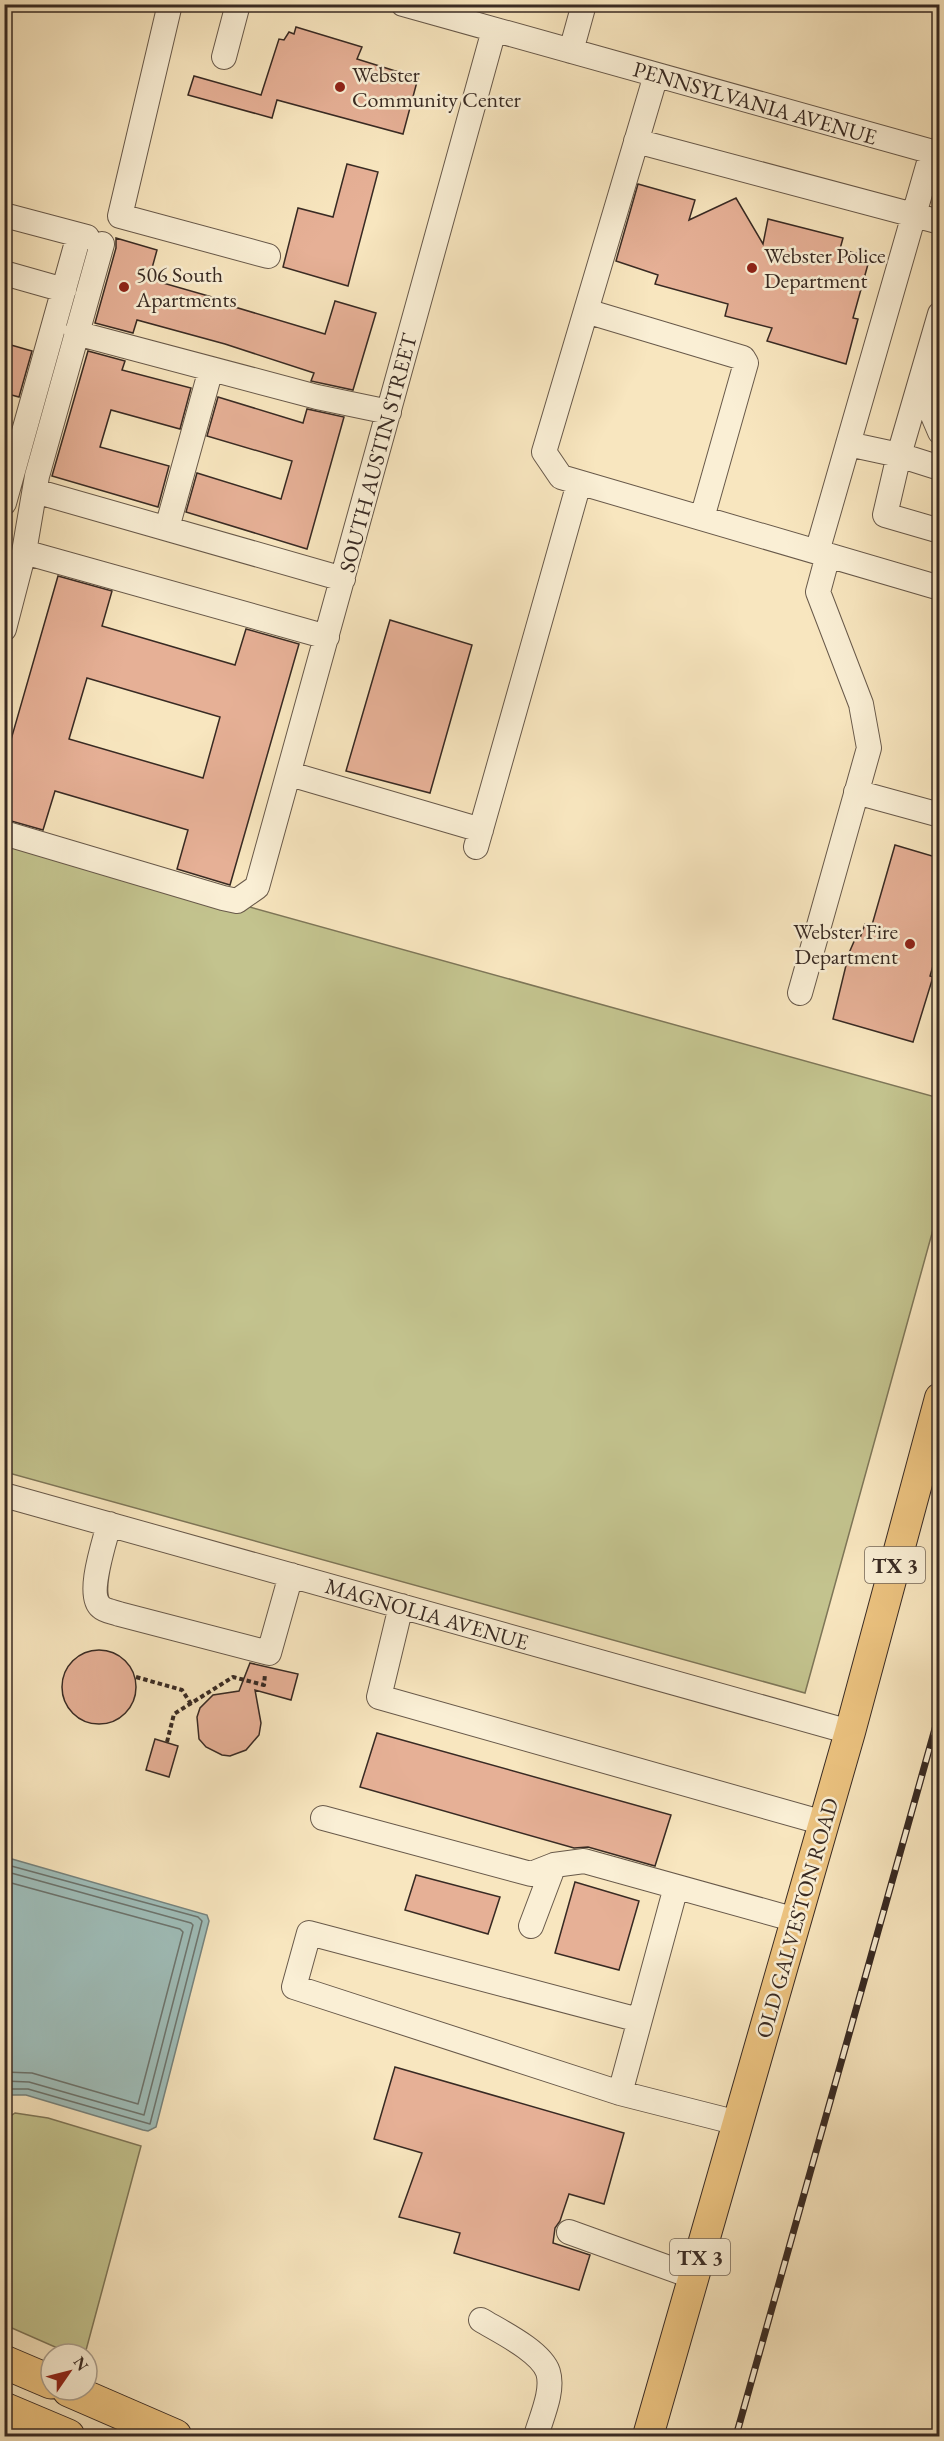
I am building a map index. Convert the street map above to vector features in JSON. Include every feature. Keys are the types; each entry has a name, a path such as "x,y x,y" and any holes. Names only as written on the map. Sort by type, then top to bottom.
{"highway":[{"path":"4,2362 39,2377"},
{"path":"97,2402 175,2436"},
{"path":"8,2410 68,2436"}],"main road":[{"name":"OLD GALVESTON ROAD","path":"648,2436 850,1732 939,1398"}],"street":[{"path":"170,4 120,216 268,256"},
{"path":"224,57 238,4"},
{"path":"403,4 494,30"},
{"path":"571,51 584,4"},
{"name":"PENNSYLVANIA AVENUE","path":"494,30 936,153"},
{"name":"SOUTH AUSTIN STREET","path":"4,833 237,901 257,886 262,876 494,30"},
{"path":"656,75 543,452 561,477 939,588"},
{"path":"636,141 939,222"},
{"path":"800,993 869,748 861,704 818,592 823,554 848,444 915,214 936,153"},
{"path":"4,214 89,239"},
{"path":"4,503 64,290 89,239"},
{"path":"4,629 24,552 35,491 76,333 89,239"},
{"path":"4,273 64,290"},
{"path":"586,311 743,358 746,363 702,519"},
{"path":"939,314 899,455 885,515 939,531"},
{"path":"76,333 317,397 389,412"},
{"path":"924,367 924,385 928,404 939,432"},
{"path":"167,528 211,369"},
{"path":"848,444 899,455 939,468"},
{"path":"290,774 478,839 579,483"},
{"path":"35,491 343,579"},
{"path":"24,552 327,637"},
{"path":"856,792 939,815"},
{"name":"MAGNOLIA AVENUE","path":"4,1495 850,1732"},
{"path":"109,1524 94,1587 95,1599 100,1607 119,1614 268,1653 291,1575"},
{"path":"401,1606 379,1697 824,1823"},
{"path":"323,1818 531,1874 554,1865 584,1861 796,1920"},
{"path":"531,1926 554,1865"},
{"path":"620,2093 676,1887"},
{"path":"639,2020 309,1932 294,1988 620,2093 738,2123"},
{"path":"569,2232 694,2277"},
{"path":"481,2320 520,2344 542,2362 548,2373 549,2392 536,2436"}],"path":[{"path":"167,1742 174,1714 233,1677 264,1684 268,1653"},
{"path":"135,1677 182,1690 191,1704"}],"green space":[{"path":"4,839 939,1098 939,1208 805,1693 5,1472"},
{"path":"15,2113 48,2118 141,2146 88,2342 44,2342 5,2325 5,2120"}],"water":[{"path":"5,1857 207,1915 209,1921 156,2127 148,2131 143,2130 26,2095 5,2095"}],"building":[{"name":"Webster Community Center","path":"296,27 362,47 357,59 418,78 403,134 277,100 272,118 188,95 194,76 261,95 279,39 284,40 289,32 294,34"},
{"path":"347,164 378,172 348,286 283,267 298,208 333,217"},
{"name":"Webster Police Department","path":"638,184 695,200 689,220 736,198 763,244 768,219 843,238 840,249 870,257 853,318 858,319 846,364 767,341 772,328 725,316 728,304 655,284 658,275 616,261"},
{"path":"116,238 157,250 149,279 325,334 335,301 376,313 353,390 311,381 314,373 225,344 137,320 133,333 95,323 116,248"},
{"path":"4,343 32,351 19,397 4,393"},
{"path":"88,351 125,361 122,370 191,388 180,429 111,410 100,447 169,466 158,507 52,476"},
{"path":"218,397 303,423 307,409 344,417 307,549 186,512 197,473 281,499 292,461 207,436"},
{"path":"58,576 112,591 102,626 235,665 246,629 299,644 230,885 177,869 188,830 55,791 43,830 4,819 4,764","holes":["87,678 220,717 203,778 69,739"]},
{"path":"390,620 472,645 430,793 346,771"},
{"path":"895,845 939,858 939,946 930,976 933,977 913,1042 833,1019 849,953 856,937 860,938 865,924 872,925"},
{"path":"92,1650 106,1650 120,1656 130,1666 136,1680 134,1701 120,1718 106,1724 92,1724 78,1718 68,1708 62,1694 62,1680 68,1666 78,1656"},
{"path":"250,1663 298,1674 291,1700 255,1690 261,1723 259,1735 246,1750 230,1756 222,1755 206,1747 199,1739 197,1717 200,1708 213,1695 239,1691"},
{"path":"377,1733 671,1815 655,1866 588,1847 574,1848 360,1787"},
{"path":"155,1739 178,1746 169,1777 146,1770"},
{"path":"416,1875 500,1897 488,1934 405,1910"},
{"path":"575,1882 639,1901 619,1970 555,1953"},
{"path":"395,2067 624,2133 604,2204 569,2194 560,2221 555,2228 553,2243 590,2255 579,2290 454,2253 460,2233 399,2217 422,2153 374,2139"}],"railway":[{"path":"736,2436 940,1711"}],"place":[{"name":"Webster Community Center","path":"340,87"},
{"name":"Webster Police Department","path":"752,268"},
{"name":"506 South Apartments","path":"124,287"},
{"name":"Webster Fire Department","path":"910,944"}]}
